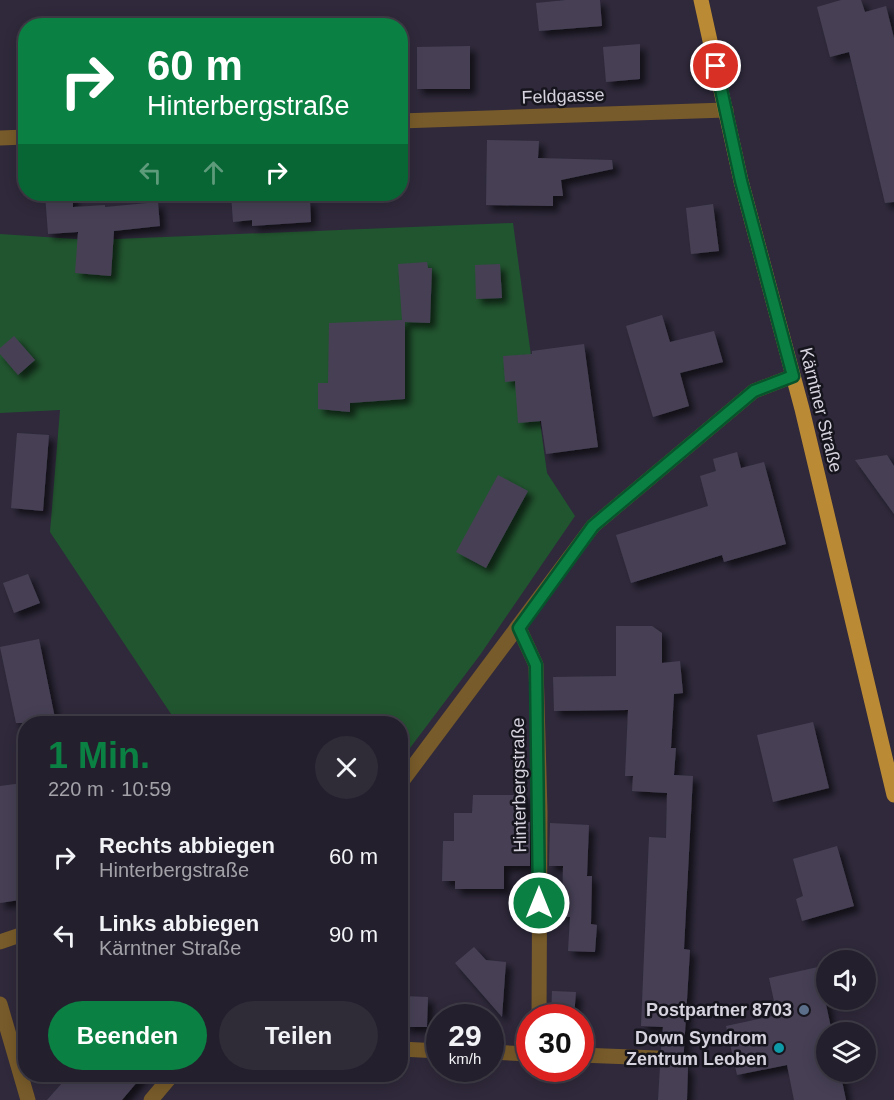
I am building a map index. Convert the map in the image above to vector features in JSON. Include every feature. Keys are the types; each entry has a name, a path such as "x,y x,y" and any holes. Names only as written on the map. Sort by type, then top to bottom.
{"main road":[{"name":"Kärntner Straße","path":"701,0 741,181 793,376 894,795"}],"street":[{"name":"Feldgasse","path":"408,121 726,111"},
{"path":"0,138 18,137"},
{"path":"408,774 593,526 754,391 793,376"},
{"name":"Hinterbergstraße","path":"519,628 536,665 540,812 539,1004"},
{"path":"0,942 18,936"},
{"path":"0,1005 18,1066"},
{"path":"408,1049 426,1050"},
{"path":"594,1056 657,1058"},
{"path":"23,1082 28,1100"},
{"path":"151,1100 166,1082"}],"green space":[{"path":"513,223 547,473 575,516 480,655 408,751 408,716 172,716 50,532 60,410 0,413 0,234 91,240"}],"building":[{"path":"600,0 602,26 539,31 536,3"},
{"path":"841,0 861,0 865,12 886,6 894,38 894,202 885,203 849,52 830,57 817,7"},
{"path":"640,44 640,79 606,82 603,47"},
{"path":"470,46 470,89 417,89 417,47"},
{"path":"487,140 539,141 538,158 612,160 613,169 561,180 563,196 553,196 553,206 486,205"},
{"path":"46,201 73,201 73,207 105,205 105,207 158,202 160,226 114,231 111,276 75,273 78,232 48,234"},
{"path":"232,201 310,201 311,222 252,226 252,220 233,222"},
{"path":"713,204 719,251 691,254 686,208"},
{"path":"427,262 428,268 432,268 430,323 405,322 405,399 350,403 350,412 318,409 318,383 328,383 329,323 402,320 398,264"},
{"path":"500,264 502,298 476,299 475,265"},
{"path":"662,315 670,342 714,331 723,362 680,373 689,406 653,417 626,326"},
{"path":"14,336 35,360 18,375 0,354 0,348"},
{"path":"584,344 598,447 546,454 541,421 518,423 515,381 505,382 503,356 532,354 532,351"},
{"path":"17,433 49,435 43,511 11,508"},
{"path":"737,452 741,468 764,462 786,544 724,562 722,555 631,583 616,535 708,506 700,476 716,471 713,459"},
{"path":"887,455 894,466 894,514 855,460"},
{"path":"498,475 528,491 486,568 456,552"},
{"path":"28,574 40,603 14,613 3,583"},
{"path":"616,626 652,626 662,633 662,663 680,661 683,693 674,694 671,748 676,748 674,775 693,776 684,949 690,950 683,1066 688,1067 687,1100 658,1100 660,1067 667,1059 661,1049 663,1027 641,1026 649,837 666,838 667,793 632,791 633,776 625,776 628,710 554,711 553,677 616,676"},
{"path":"39,639 55,716 18,716 18,723 16,723 0,647"},
{"path":"813,722 829,788 773,802 757,735"},
{"path":"18,784 18,900 0,903 0,786"},
{"path":"473,795 525,795 525,822 530,822 530,866 504,866 504,889 455,889 455,881 442,881 443,841 454,841 454,813 472,813"},
{"path":"550,823 589,825 587,876 592,876 591,924 597,925 595,952 568,951 570,917 562,917 563,866 549,866"},
{"path":"837,846 854,906 802,921 796,899 803,896 793,859"},
{"path":"474,947 486,960 506,962 503,1004 491,1004 455,963"},
{"name":"Down Syndrom Zentrum Leoben","path":"816,967 816,1010 827,1010 830,1022 816,1022 816,1082 842,1082 846,1100 794,1100 787,1065 737,1075 726,1026 777,1015 769,978"},
{"path":"552,991 576,992 575,1004 552,1004"},
{"path":"408,996 428,997 426,1027 408,1027"},
{"path":"63,1082 137,1082 122,1100 47,1100"}],"place":[{"name":"Postpartner 8703","path":"804,1010"},
{"name":"Down Syndrom Zentrum Leoben","path":"779,1048"}],"route":[{"path":"539,903 540,812 536,665 519,628 593,526 754,391 793,376 741,181 716,66"}]}
